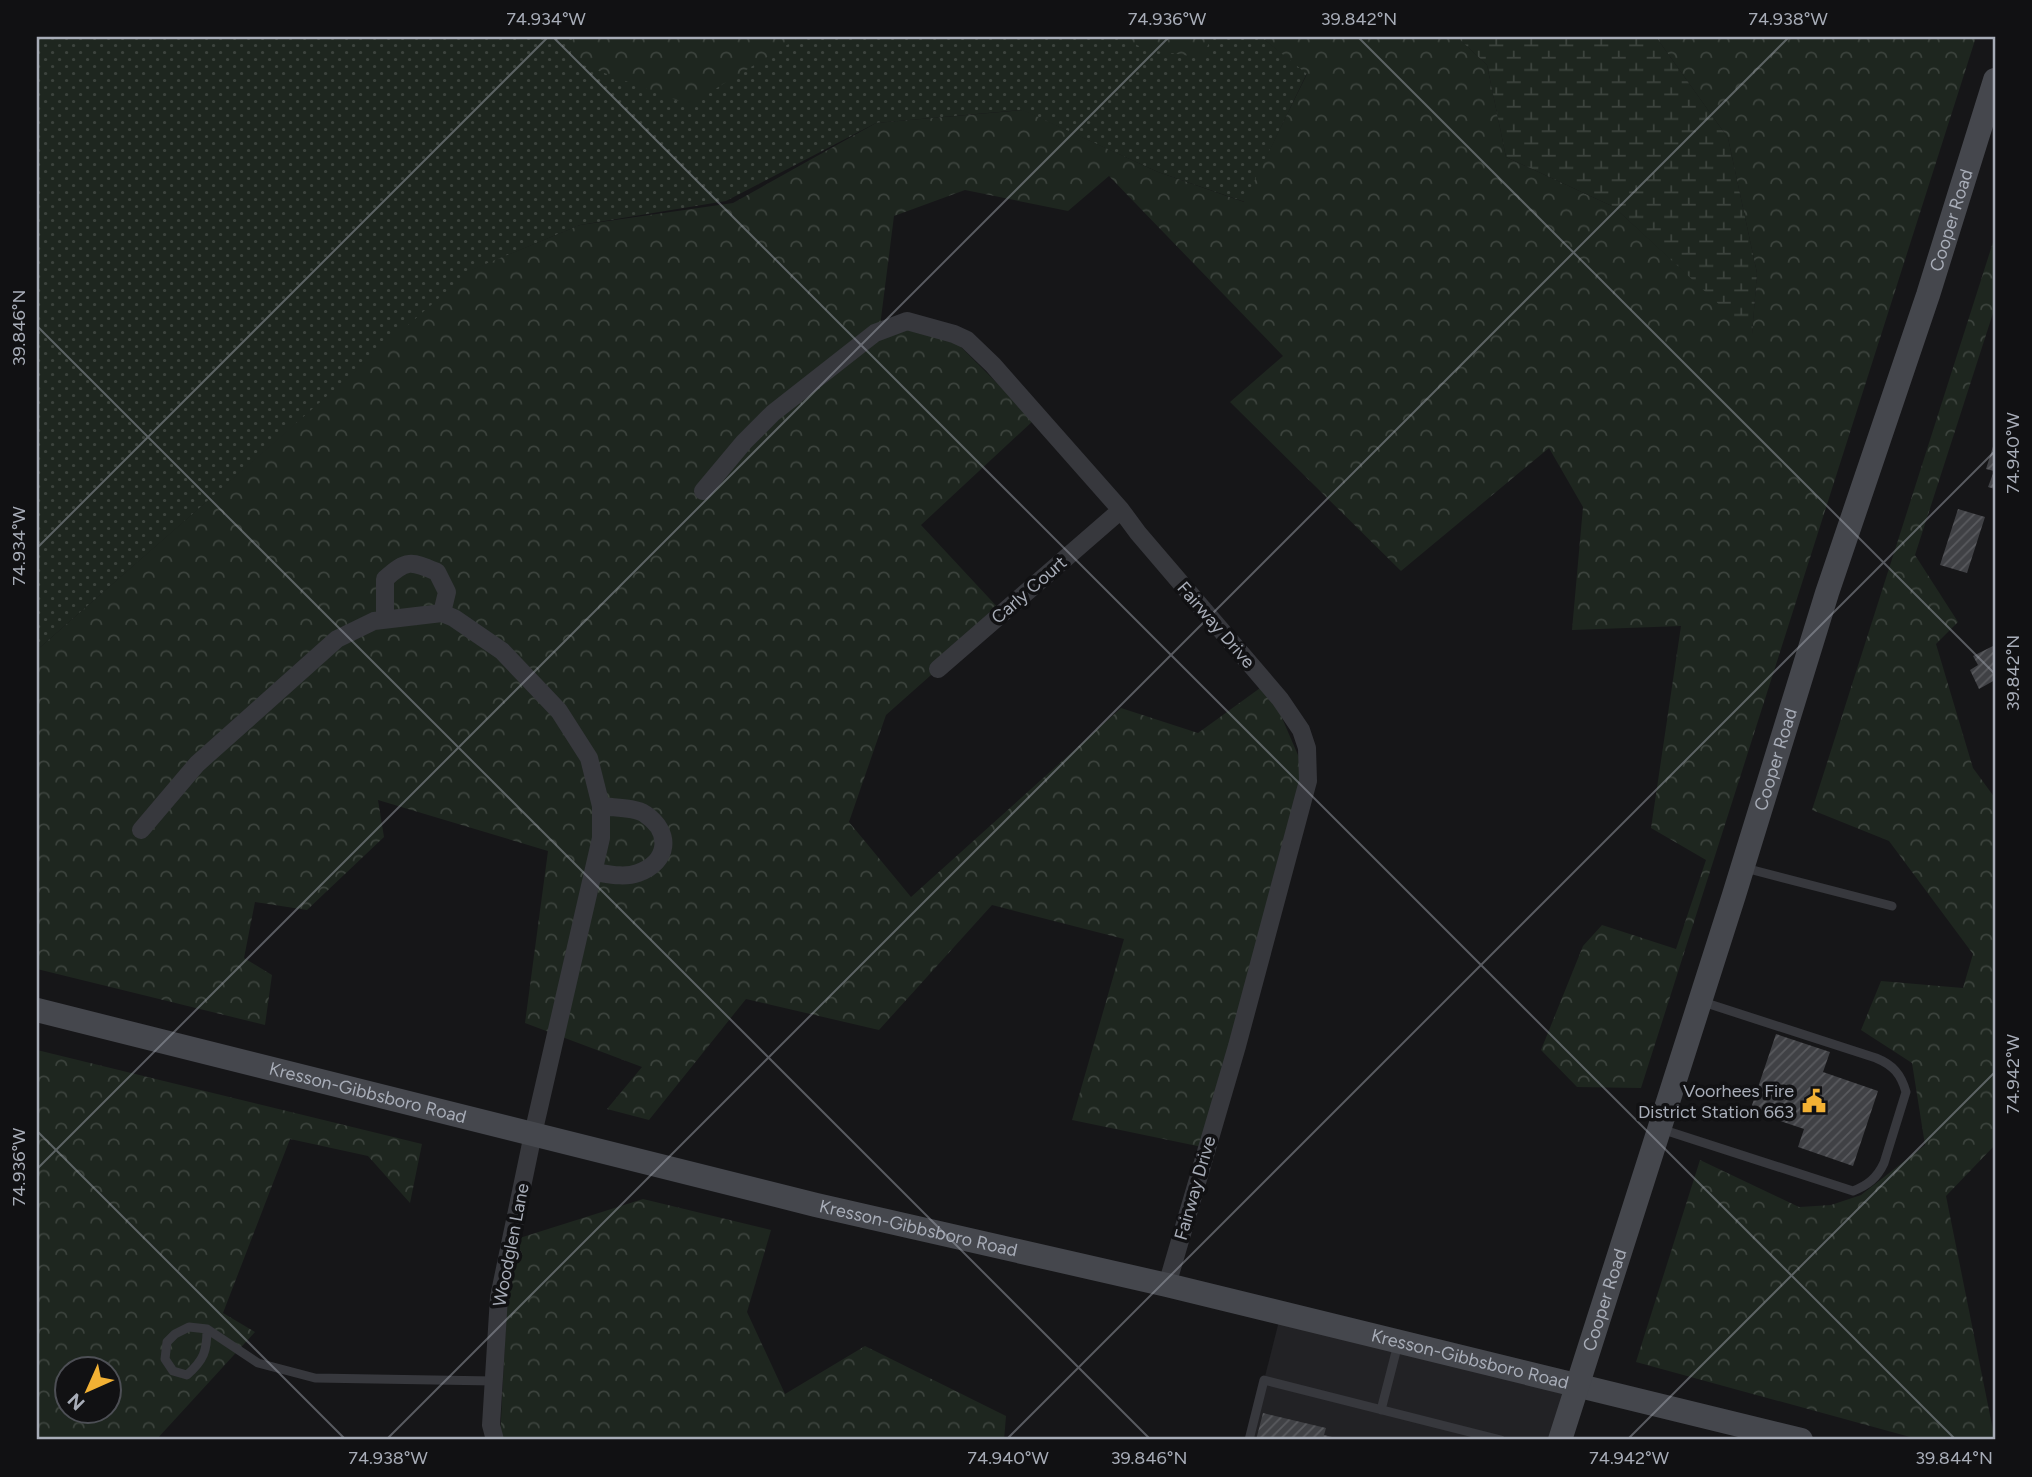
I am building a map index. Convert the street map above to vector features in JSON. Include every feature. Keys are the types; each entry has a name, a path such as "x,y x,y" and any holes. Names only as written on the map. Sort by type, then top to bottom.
{"street":[{"name":"Cooper Road","path":"1560,1440 1743,867 1827,593 1928,295 1995,80"},
{"name":"Fairway Drive","path":"702,491 773,413 875,333 907,321 954,334 967,340 993,365 1121,510 1280,699 1301,730 1307,748 1308,781 1237,1046 1167,1285"},
{"name":"Carly Court","path":"938,669 1121,510"},
{"path":"141,830 197,764 337,639 374,621 442,613 447,592 437,572 416,563 400,566 385,579 385,619"},
{"name":"Woodglen Lane","path":"442,613 454,618 502,651 559,711 589,758 601,806 601,838 594,872 533,1134 499,1297 491,1425 495,1440"},
{"path":"594,872 636,874 651,867 661,857 664,841 658,827 643,813 601,806"},
{"name":"Kresson-Gibbsboro Road","path":"37,1010 816,1205 1167,1285 1801,1440"}],"lane":[{"path":"1743,867 1892,906"},
{"path":"1660,1129 1853,1191 1872,1181 1884,1163 1906,1091 1896,1070 1876,1058 1700,1001"},
{"path":"207,1329 207,1347 199,1364 187,1375 173,1371 165,1359 167,1342 188,1327 207,1329 258,1363 315,1378 494,1381"},
{"path":"1381,1410 1398,1341"},
{"path":"1248,1440 1264,1380 1501,1440"}],"shaded area":[{"path":"1281,1313 1578,1385 1560,1440 1249,1440"}],"green space":[{"path":"37,37 1261,37 1307,73 1245,202 1158,172 1022,110 876,123 726,201 580,225 472,270 37,650"},
{"path":"573,37 800,37 689,105 570,60"},
{"path":"1121,37 1211,37 1203,58 1145,49"},
{"path":"1261,37 1457,37 1487,65 1506,157 1614,207 1752,334 1757,273 1728,138 1656,37 1976,37 1641,1088 1577,1087 1541,1050 1583,946 1602,925 1676,949 1706,860 1651,828 1681,626 1572,630 1583,507 1549,448 1401,571 1230,402 1283,356 1109,176 1068,211 965,190 894,216 880,326 949,335 1034,420 921,525 1002,612 886,715 849,822 911,897 1121,708 1198,733 1267,683 1310,783 1207,1148 1072,1120 1124,939 992,905 879,1030 746,999 649,1120 607,1109 642,1067 525,1023 548,851 378,800 384,837 307,910 255,902 244,958 272,975 265,1025 37,969 37,650 471,270 580,225 733,203 876,123 1023,110 1158,172 1244,202 1307,74"},
{"path":"1457,37 1656,37 1728,138 1757,273 1752,335 1614,207 1506,157 1487,65"},
{"path":"1995,236 1995,307 1915,555 1958,622 1936,644 1973,768 1995,798 1995,1145 1946,1196 1995,1440 1921,1440 1636,1362 1700,1160 1799,1207 1831,1205 1861,1195 1925,1145 1912,1063 1861,1030 1881,981 1963,988 1973,954 1889,841 1812,810"},
{"path":"37,1050 422,1144 410,1203 368,1156 290,1139 223,1313 255,1332 156,1440 37,1440"},
{"path":"643,1199 771,1230 747,1312 785,1394 865,1346 1006,1416 1004,1440 500,1440 510,1241"}],"building":[{"path":"1995,440 1995,489 1988,487 1994,471 1986,469"},
{"path":"1958,509 1985,517 1967,573 1940,565"},
{"path":"1995,645 1995,680 1979,689 1970,670 1978,665 1973,656"},
{"name":"Voorhees Fire District Station 663","path":"1776,1034 1830,1052 1823,1072 1878,1091 1853,1166 1798,1147 1804,1129 1750,1111"},
{"path":"1263,1413 1326,1428 1324,1435 1344,1440 1256,1440"}],"place":[{"name":"Voorhees Fire District Station 663","path":"1814,1101"}]}
